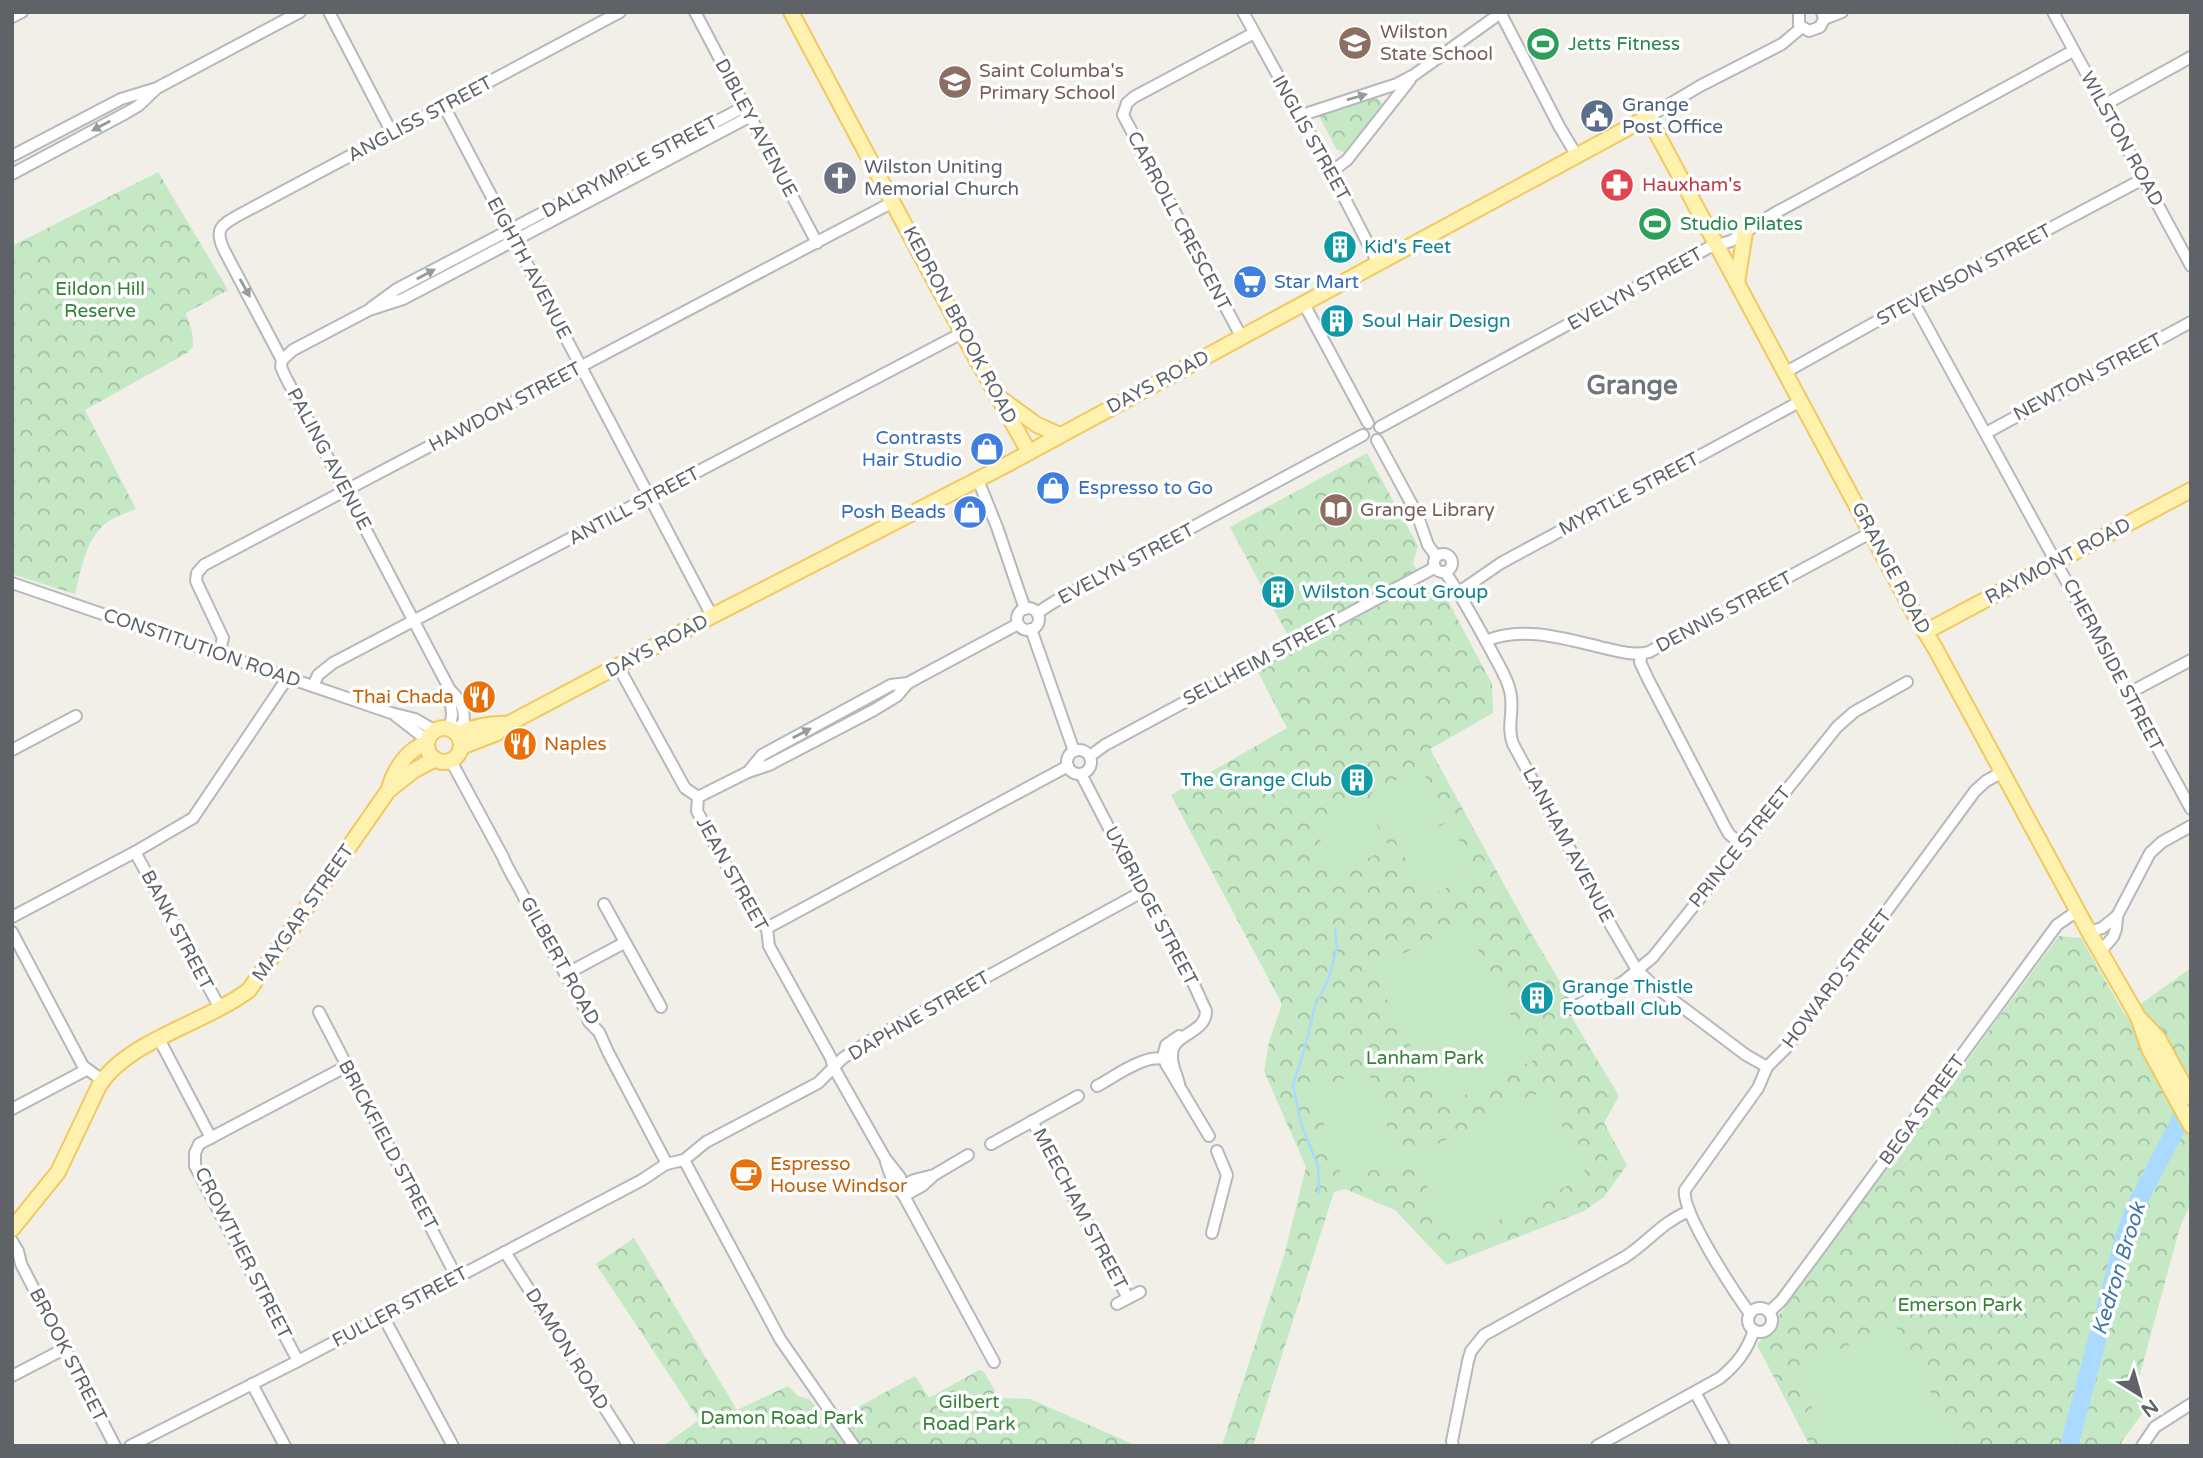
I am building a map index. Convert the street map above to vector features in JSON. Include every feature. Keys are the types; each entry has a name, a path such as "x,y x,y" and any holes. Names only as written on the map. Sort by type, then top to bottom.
{"main road":[{"name":"KEDRON BROOK ROAD","path":"791,12 996,396 1029,452"},
{"name":"DAYS ROAD","path":"456,735 468,729 508,724 978,480 1648,117"},
{"name":"GRANGE ROAD","path":"1648,117 2077,911 2138,1017 2158,1038 2164,1063 2191,1126"},
{"path":"1737,283 1745,232"},
{"path":"996,396 1037,425 1060,435"},
{"name":"RAYMONT ROAD","path":"1925,632 2191,490"},
{"path":"445,727 456,735 458,755 451,761 435,760 428,752 429,738 445,727"},
{"name":"MAYGAR STREET","path":"388,791 402,762 429,738"},
{"name":"MAYGAR STREET","path":"15,1223 58,1172 102,1080 115,1065 220,1008 255,984 388,791 413,771 435,760"},
{"path":"2164,1063 2191,1098"}],"street":[{"path":"12,17 22,12"},
{"path":"12,156 121,99 157,88 300,12"},
{"path":"329,12 392,133"},
{"name":"ANGLISS STREET","path":"221,227 620,12"},
{"name":"DIBLEY AVENUE","path":"695,12 817,243"},
{"name":"INGLIS STREET","path":"1243,12 1378,263"},
{"path":"1799,12 1797,21 1801,28"},
{"path":"1823,16 1842,12"},
{"name":"WILSTON ROAD","path":"2053,12 2191,266"},
{"path":"1299,116 1380,91 1414,75 1500,13 1577,156"},
{"name":"DAYS ROAD","path":"1648,117 1700,86 1789,40 1801,28 1813,31 1820,27 1823,16"},
{"name":"CARROLL CRESCENT","path":"1242,338 1125,121 1123,101 1254,33"},
{"name":"EVELYN STREET","path":"1380,427 1704,250 1731,241 1787,206 2073,51"},
{"path":"2104,105 2191,57"},
{"path":"1331,172 1347,160 1414,75"},
{"path":"12,174 138,106 157,88"},
{"path":"1380,91 1389,106"},
{"name":"EIGHTH AVENUE","path":"444,106 712,616"},
{"name":"DALRYMPLE STREET","path":"282,360 290,352 369,310 389,294 511,235 747,112"},
{"name":"STEVENSON STREET","path":"1786,372 2143,179"},
{"name":"HAWDON STREET","path":"219,654 223,638 197,585 196,577 198,570 209,562 893,202"},
{"name":"PALING AVENUE","path":"221,227 221,243 282,360 281,367 285,376 450,690 456,735"},
{"name":"CHERMSIDE STREET","path":"1913,301 2191,809"},
{"path":"1304,304 1368,423"},
{"name":"NEWTON STREET","path":"1986,433 2191,322"},
{"name":"ANTILL STREET","path":"313,686 318,675 327,667 962,333"},
{"name":"MYRTLE STREET","path":"1459,592 1468,583 1501,563 1801,401"},
{"path":"1368,423 1375,423 1380,427 1381,434 1377,439 1369,441 1363,435 1368,423"},
{"name":"EVELYN STREET","path":"1037,613 1363,435"},
{"name":"LANHAM AVENUE","path":"1377,439 1416,514 1439,566 1459,592 1510,691 1512,703 1509,728 1513,744 1637,970 1704,1024 1767,1067"},
{"path":"978,480 1025,609"},
{"name":"DENNIS STREET","path":"1486,641 1494,637 1531,634 1632,654 1642,653 1668,643 1872,532"},
{"name":"SELLHEIM STREET","path":"1090,756 1117,738 1439,566"},
{"name":"CONSTITUTION ROAD","path":"12,583 391,713 429,738"},
{"path":"1025,609 1032,609 1037,613 1038,623 1031,629 1023,629 1018,624 1018,615 1025,609"},
{"path":"698,797 748,772 762,755 891,685 908,683 1018,624"},
{"path":"1031,629 1074,751"},
{"path":"1642,653 1640,662 1648,679 1725,827 1742,845"},
{"path":"2129,693 2191,660"},
{"name":"JEAN STREET","path":"618,666 685,788 698,797 697,811 754,916 767,928 769,946 885,1158 896,1170 902,1190 994,1362"},
{"path":"12,917 193,818 288,677"},
{"name":"PRINCE STREET","path":"1570,1009 1623,982 1657,951 1843,720 1907,682"},
{"path":"13,747 76,716"},
{"path":"1083,750 1090,756 1091,767 1082,774 1073,773 1068,766 1068,757 1074,751 1083,750"},
{"name":"GILBERT ROAD","path":"451,761 503,857 509,874 524,894 528,907 566,974 589,1022 600,1034 667,1164"},
{"path":"767,928 1068,766"},
{"name":"HOWARD STREET","path":"1689,1212 1685,1189 1758,1088 1767,1067 1786,1048 1975,791 2001,773"},
{"name":"UXBRIDGE STREET","path":"1082,774 1129,867 1136,875 1140,893 1153,907 1184,963 1205,1009 1204,1022 1189,1034 1166,1044 1167,1056 1147,1059 1097,1086"},
{"path":"2100,952 2113,937 2117,916 2150,853 2162,842 2191,826"},
{"name":"BANK STREET","path":"135,852 220,1008"},
{"name":"DAPHNE STREET","path":"667,1164 684,1160 706,1142 818,1083 855,1050 886,1031 1140,893"},
{"path":"604,904 661,1007"},
{"name":"BEGA STREET","path":"1769,1312 1781,1301 2057,925 2077,911"},
{"path":"2089,932 2102,928 2117,916"},
{"path":"12,932 86,1070 102,1080"},
{"path":"566,974 624,943"},
{"name":"BRICKFIELD STREET","path":"319,1012 457,1278"},
{"name":"CROWTHER STREET","path":"159,1040 211,1138 199,1144 195,1153 195,1166 298,1361"},
{"path":"1167,1056 1170,1072 1209,1136"},
{"path":"211,1138 347,1066"},
{"path":"12,1109 86,1070"},
{"path":"990,1144 1078,1096"},
{"name":"MEECHAM STREET","path":"1032,1121 1128,1298"},
{"path":"1212,1233 1227,1175 1217,1151"},
{"path":"902,1190 968,1155"},
{"path":"684,1160 780,1339 854,1446"},
{"name":"FULLER STREET","path":"130,1446 457,1278 642,1180 667,1164"},
{"path":"1453,1446 1468,1361 1471,1352 1484,1335 1631,1254 1665,1223 1689,1212 1728,1283 1750,1314"},
{"name":"BROOK STREET","path":"12,1241 18,1251 17,1260 115,1446"},
{"name":"DAMON ROAD","path":"505,1252 629,1446"},
{"name":"MEECHAM STREET","path":"1117,1304 1140,1292"},
{"path":"1759,1308 1769,1312 1772,1320 1768,1329 1754,1329 1748,1320 1750,1314 1759,1308"},
{"path":"383,1316 453,1446"},
{"path":"1597,1446 1720,1378 1736,1365 1745,1352 1754,1329"},
{"path":"12,1376 64,1349"},
{"path":"252,1384 285,1446"},
{"path":"1695,1392 1724,1446"},
{"path":"2143,1446 2155,1427 2191,1404"}],"green space":[{"path":"1377,98 1382,103 1381,106 1347,153 1337,150 1319,116"},
{"name":"Eildon Hill Reserve","path":"158,172 228,290 186,313 193,346 187,353 85,410 136,509 106,523 93,538 85,556 75,594 12,574 12,246"},
{"name":"Lanham Park","path":"1367,453 1418,546 1413,563 1427,588 1435,590 1447,599 1492,684 1493,713 1430,749 1529,930 1568,995 1572,1018 1619,1096 1604,1123 1627,1165 1604,1197 1584,1211 1447,1265 1395,1210 1345,1189 1334,1192 1253,1446 1222,1446 1285,1252 1306,1167 1264,1071 1269,1042 1282,1004 1171,795 1287,728 1255,666 1294,647 1230,527"},
{"path":"1420,767 1447,817 1397,844 1370,794"},
{"path":"1362,798 1389,847 1339,874 1312,825"},
{"path":"1449,821 1476,872 1427,898 1400,848"},
{"path":"1464,922 1534,1060 1442,1107 1372,970"},
{"name":"Emerson Park","path":"2059,936 2081,938 2125,1015 2191,968 2191,1203 2180,1227 2137,1385 2147,1407 2121,1446 1810,1446 1757,1345"},
{"path":"1368,1070 1399,1161 1343,1180 1312,1090"},
{"path":"1544,1090 1587,1176 1455,1242 1412,1157"},
{"path":"634,1238 737,1410 788,1386 798,1396 809,1399 829,1423 915,1376 929,1398 979,1370 984,1372 999,1398 1030,1399 1137,1446 663,1446 699,1420 596,1264"},
{"path":"1893,1321 1959,1446 1832,1446 1794,1374"}],"waterway":[{"path":"1319,1193 1318,1166 1301,1123 1293,1085 1315,1006 1328,980 1337,948 1335,929"},
{"name":"Kedron Brook","path":"2069,1446 2134,1209 2191,1100"}],"place":[{"name":"Wilston State School","path":"1355,43"},
{"name":"Jetts Fitness","path":"1543,44"},
{"name":"Saint Columba's Primary School","path":"955,82"},
{"name":"Grange Post Office","path":"1597,116"},
{"name":"Wilston Uniting Memorial Church","path":"840,178"},
{"name":"Hauxham's","path":"1617,185"},
{"name":"Studio Pilates","path":"1655,224"},
{"name":"Kid's Feet","path":"1340,247"},
{"name":"Star Mart","path":"1250,282"},
{"name":"Soul Hair Design","path":"1337,321"},
{"name":"Contrasts Hair Studio","path":"987,449"},
{"name":"Espresso to Go","path":"1053,488"},
{"name":"Grange Library","path":"1336,510"},
{"name":"Posh Beads","path":"970,512"},
{"name":"Wilston Scout Group","path":"1278,592"},
{"name":"Thai Chada","path":"479,697"},
{"name":"Naples","path":"520,744"},
{"name":"The Grange Club","path":"1357,780"},
{"name":"Grange Thistle Football Club","path":"1537,998"},
{"name":"Espresso House Windsor","path":"746,1175"}],"district":[{"name":"Grange","path":"1632,385"}],"park label":[{"name":"Gilbert Road Park","path":"969,1413"},
{"name":"Damon Road Park","path":"782,1418"}]}
